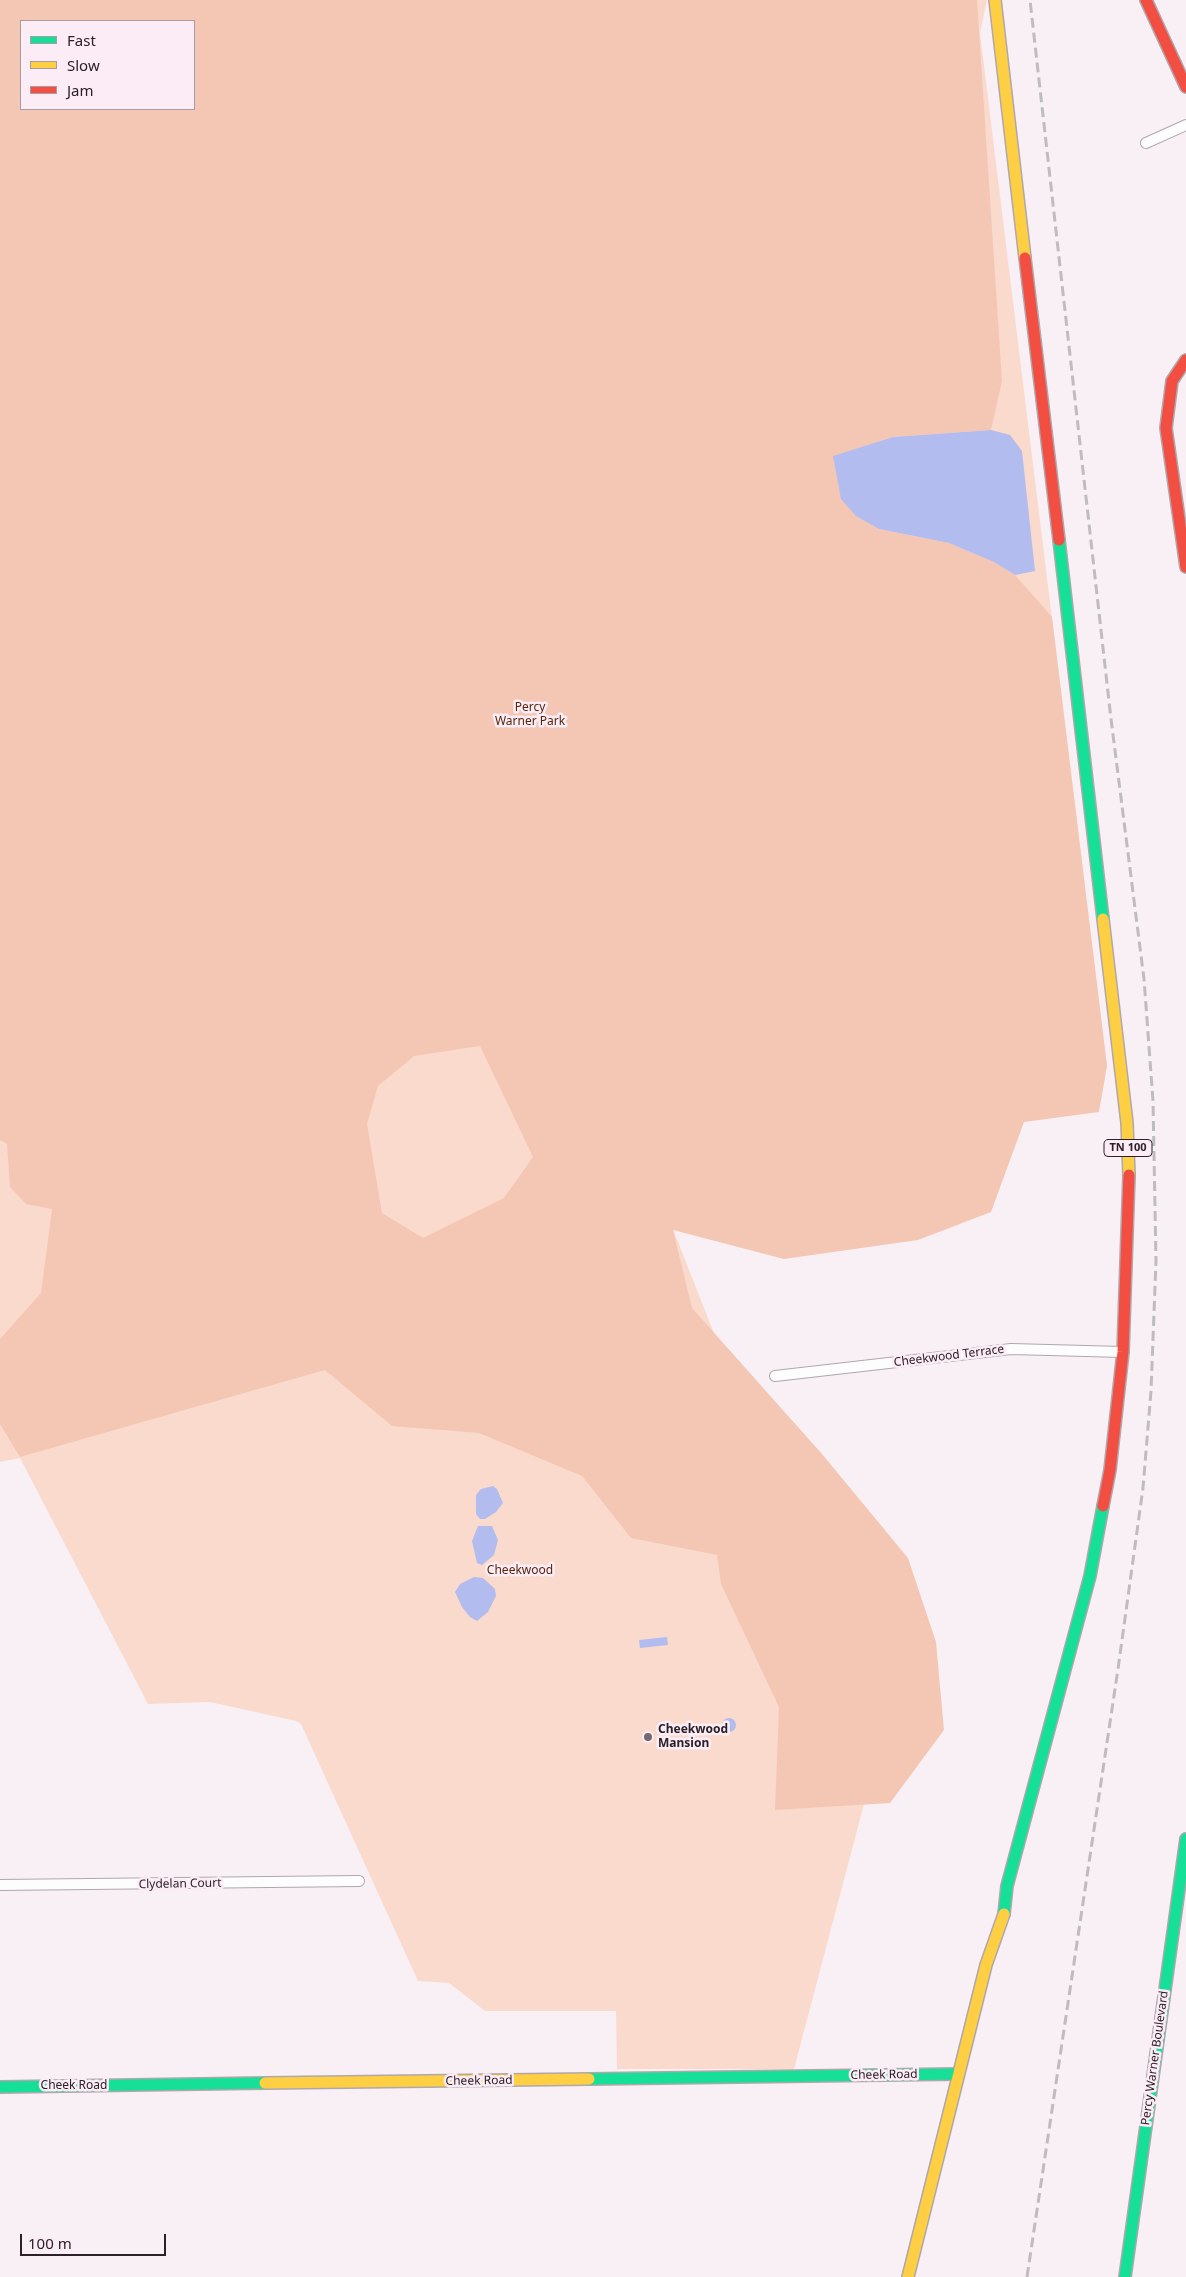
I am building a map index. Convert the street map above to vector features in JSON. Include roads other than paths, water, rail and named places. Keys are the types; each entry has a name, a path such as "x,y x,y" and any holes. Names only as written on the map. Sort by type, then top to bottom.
{"main road":[{"name":"TN 100","path":"908,2277 986,1965 1004,1914 1007,1886 1090,1576 1110,1470 1123,1352 1130,1168 1127,1122 995,0"},
{"path":"1146,0 1186,87"},
{"path":"1186,360 1172,381 1166,428 1186,567"},
{"name":"Percy Warner Boulevard","path":"1125,2277 1182,1891 1186,1839"},
{"name":"Cheek Road","path":"0,2086 958,2074"}],"street":[{"path":"1146,143 1186,124"},
{"name":"Cheekwood Terrace","path":"775,1376 1010,1349 1123,1352"},
{"name":"Clydelan Court","path":"0,1885 360,1881"}],"water":[{"path":"991,430 1010,435 1022,451 1035,571 1015,575 994,562 949,543 879,529 856,516 841,499 833,456 893,437"},
{"path":"493,1486 497,1489 503,1503 496,1512 485,1519 480,1519 476,1514 476,1495 481,1489"},
{"path":"478,1526 492,1526 498,1540 494,1555 482,1565 477,1563 472,1541"},
{"path":"474,1577 483,1578 495,1589 496,1596 488,1612 477,1621 470,1617 462,1607 455,1592 460,1584"},
{"path":"667,1637 668,1645 640,1648 639,1640"},
{"path":"729,1718 734,1720 736,1725 734,1730 729,1732 724,1730 722,1725 724,1720"}],"railway":[{"path":"1027,2277 1118,1669 1143,1488 1151,1391 1156,1261 1153,1101 1144,979 1111,719 1030,0"}],"place":[{"name":"Cheekwood Mansion","path":"648,1737"}],"park label":[{"name":"Percy Warner Park","path":"530,715"},
{"name":"Cheekwood","path":"520,1571"}]}
